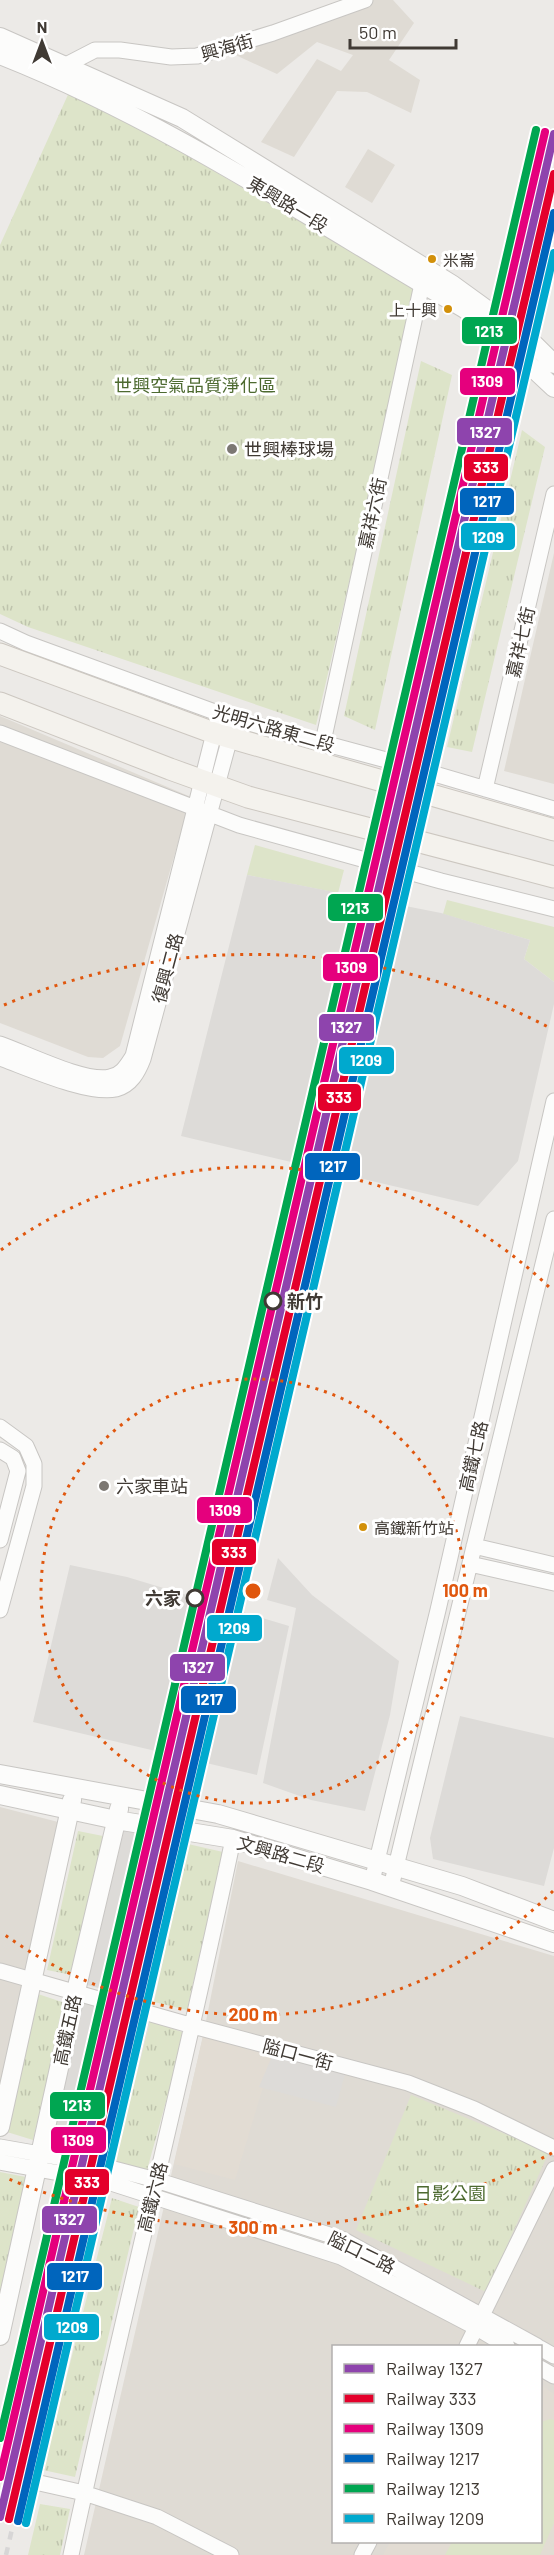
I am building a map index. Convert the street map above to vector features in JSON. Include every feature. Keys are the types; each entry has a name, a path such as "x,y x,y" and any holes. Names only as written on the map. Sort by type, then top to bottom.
{"main road":[{"name":"光明六路東二段","path":"0,654 554,830"},
{"path":"0,703 248,797 554,878"}],"street":[{"name":"興海街","path":"62,71 95,50 197,57 365,0"},
{"name":"東興路一段","path":"0,37 178,138 465,309 491,329 554,388"},
{"name":"東興路一段","path":"0,55 62,71 182,118 453,285 533,343 554,364"},
{"name":"嘉祥六街","path":"323,742 422,284"},
{"name":"嘉祥七街","path":"485,789 554,494"},
{"name":"光明六路東二段","path":"0,631 224,726 323,742 554,809"},
{"name":"復興二路","path":"0,1044 98,1078 112,1077 125,1069 133,1056 210,784 224,726"},
{"path":"0,732 248,827 430,878 554,909"},
{"name":"復興二路","path":"0,1058 85,1087 116,1089 135,1077 143,1059 202,811"},
{"name":"高鐵七路","path":"372,1881 554,1101"},
{"name":"高鐵七路","path":"391,1887 554,1219"},
{"path":"0,1428 26,1446 34,1464 34,1486 0,1610"},
{"path":"0,1450 13,1458 18,1471 0,1540"},
{"path":"474,1546 554,1565"},
{"path":"470,1564 554,1584"},
{"name":"文興路二段","path":"0,1774 218,1814 462,1886 554,1921"},
{"path":"0,2127 75,1786"},
{"name":"文興路二段","path":"0,1795 116,1820 233,1839 391,1887 554,1943"},
{"name":"高鐵五路","path":"0,2336 76,1991 123,1796"},
{"name":"高鐵六路","path":"71,2555 151,2196 193,2026 233,1839"},
{"name":"隘口一街","path":"0,1971 193,2026 408,2083 474,2109 554,2148"},
{"name":"隘口二路","path":"0,2147 38,2161 109,2175 156,2180 342,2239 480,2322 506,2345"},
{"name":"隘口二路","path":"0,2162 38,2161"},
{"path":"468,2345 554,2169"},
{"name":"隘口二路","path":"109,2175 151,2196 341,2257 532,2345"},
{"path":"0,2474 84,2493 157,2517 231,2555"}],"shaded area":[{"path":"371,0 393,0 414,23 389,60 420,80 411,113 367,92 337,91 294,157 261,142 317,59 341,71 353,55 317,42 277,74 229,52"},
{"path":"368,149 395,165 372,203 345,187"},
{"path":"554,553 554,784 504,771"},
{"path":"0,716 191,797 120,1046 103,1058 88,1057 0,1023"},
{"path":"247,875 441,913 530,940 524,959 554,982 554,1004 518,1161 478,1206 181,1136"},
{"path":"278,1558 312,1595 399,1661 390,1715 365,1811 311,1800 263,1783 296,1608 267,1600"},
{"path":"70,1565 127,1577 289,1626 257,1775 33,1722"},
{"path":"460,1716 554,1738 554,1848 544,1886 433,1859 430,1838"},
{"path":"0,1807 62,1823 0,2099"},
{"path":"124,1830 178,1843 140,1999 87,1985"},
{"path":"238,1861 554,1956 554,2555 84,2555 203,2036"},
{"path":"81,2002 150,2021 115,2161 48,2145"},
{"path":"203,2036 273,2054 235,2180 174,2164"},
{"path":"273,2054 345,2074 336,2107 259,2087"},
{"path":"542,2386 554,2394 554,2555 383,2555 389,2543 542,2543"}],"green space":[{"name":"世興空氣品質淨化區","path":"71,88 417,289 316,725 28,627 0,614 0,245"},
{"path":"421,361 452,375 375,730 344,716"},
{"path":"522,430 545,447 472,752 447,747"},
{"path":"255,845 344,870 338,893 247,875"},
{"path":"447,900 554,927 554,982 524,959 530,940 443,914"},
{"path":"78,1831 103,1836 72,1975 47,1970"},
{"path":"188,1844 223,1852 187,2010 154,2002"},
{"path":"38,1994 65,2003 33,2140 7,2132"},
{"path":"150,2021 185,2033 147,2170 115,2161"},
{"name":"日影公園","path":"411,2095 549,2152 486,2292 356,2230"},
{"path":"0,2172 31,2178 0,2304"},
{"path":"112,2198 139,2207 75,2477 43,2470"},
{"path":"554,2420 554,2523 540,2555 445,2555 451,2543 542,2543 542,2422"},
{"path":"40,2504 70,2509 60,2555 28,2555"}],"railway":[{"path":"6,2555 90,2193 145,1997 164,1907 177,1812"}],"rail line":[{"name":"1213","path":"0,2438 536,130"},
{"name":"1309","path":"0,2477 545,132"},
{"name":"1327","path":"0,2517 554,134"},
{"name":"333","path":"9,2519 554,174"},
{"name":"1217","path":"18,2521 554,213"},
{"name":"1209","path":"26,2523 554,253"}],"place":[{"name":"米崙","path":"432,259"},
{"name":"上十興","path":"448,309"},
{"name":"世興棒球場","path":"232,449"},
{"name":"新竹","path":"273,1301"},
{"name":"六家車站","path":"104,1486"},
{"name":"高鐵新竹站","path":"363,1527"},
{"name":"六家","path":"195,1598"}]}
